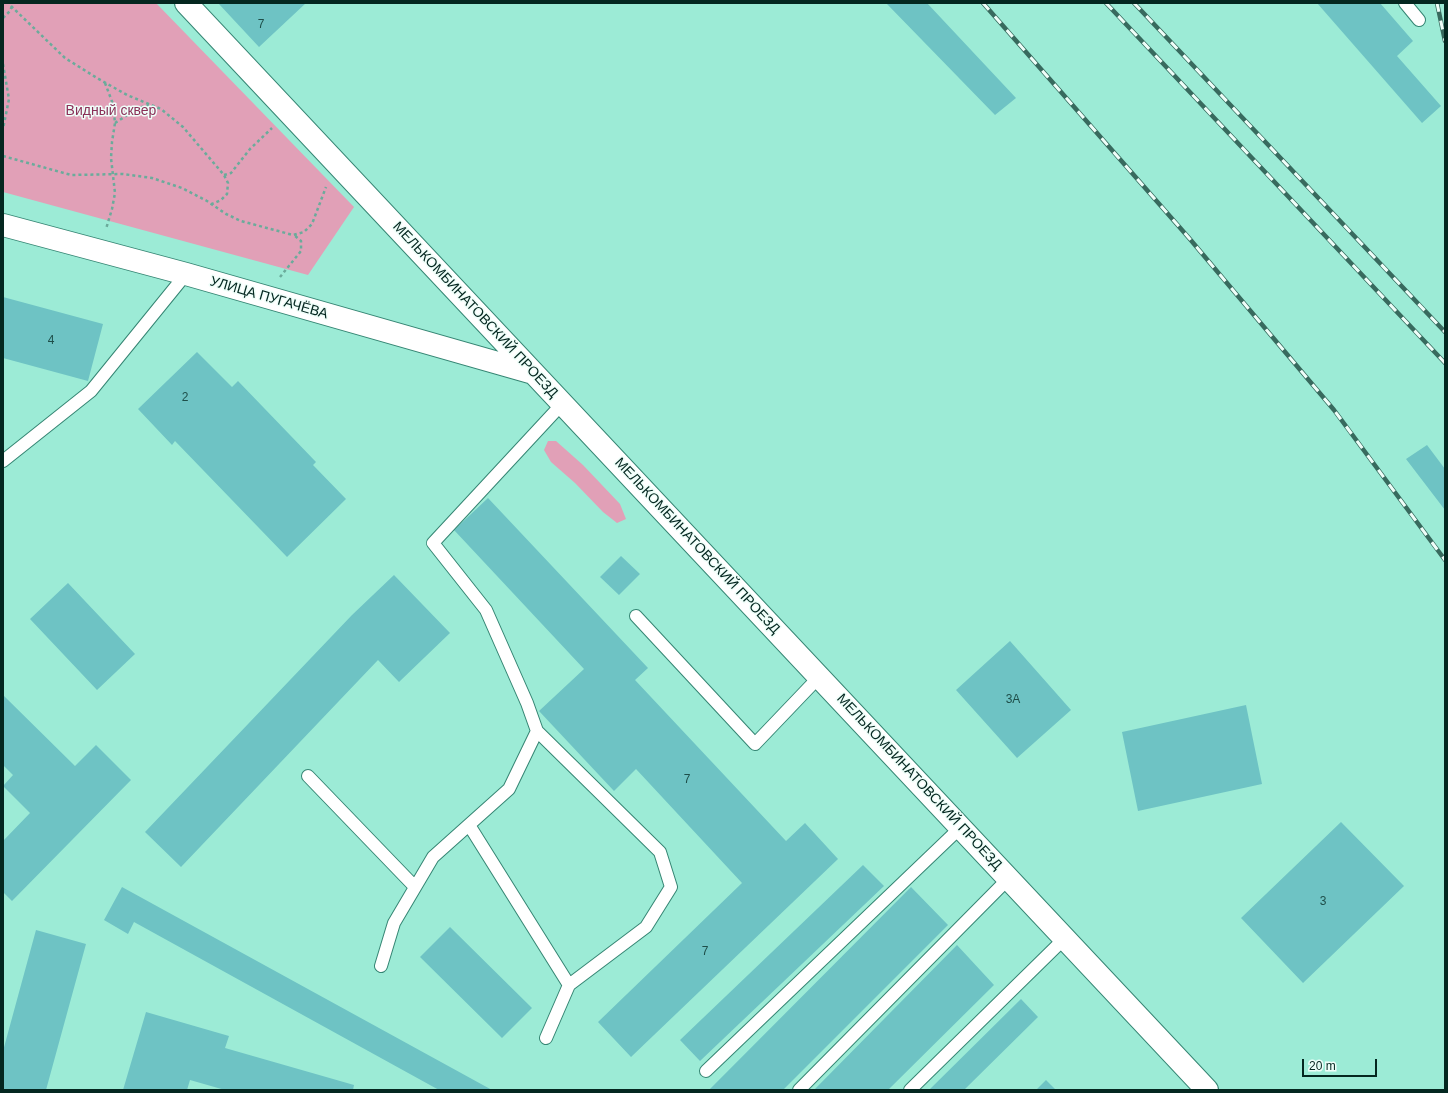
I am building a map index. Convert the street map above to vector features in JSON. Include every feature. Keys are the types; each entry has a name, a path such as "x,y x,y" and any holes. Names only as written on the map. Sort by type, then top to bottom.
{"street":[{"name":"МЕЛЬКОМБИНАТОВСКИЙ ПРОЕЗД","path":"186,3 1208,1090"},
{"name":"УЛИЦА ПУГАЧЁВА","path":"3,225 186,274 534,374"}],"lane":[{"path":"1405,3 1419,20"},
{"path":"3,462 91,391 186,274"},
{"path":"546,1038 569,985 646,927 671,887 660,852 537,731 527,702 486,610 432,542 562,404"},
{"path":"636,616 755,744 819,677"},
{"path":"381,966 394,923 432,857 509,789 537,731"},
{"path":"308,776 415,887"},
{"path":"469,825 569,985"},
{"path":"706,1071 960,827"},
{"path":"799,1090 1009,878"},
{"path":"910,1090 1065,938"}],"path":[{"path":"3,18 10,10 12,5 65,58 127,95 161,108 184,127 224,175 228,184 226,194 221,200 212,204"},
{"path":"3,64 9,99 3,129"},
{"path":"99,251 112,209 115,193 111,158 115,123 113,104 105,82"},
{"path":"115,123 138,108 151,104"},
{"path":"224,175 231,173 250,148 290,114"},
{"path":"3,156 70,175 123,174 152,178 182,188 212,204 226,214 241,221 293,234 304,232 312,224 334,161"},
{"path":"262,296 301,250 301,241 293,234"}],"green space":[{"name":"Видный сквер","path":"3,3 156,3 354,207 308,275 3,192"},
{"path":"548,441 556,441 583,465 620,504 626,519 617,523 603,512 575,483 551,462 544,450"}],"building":[{"path":"218,3 306,3 259,47"},
{"path":"886,3 927,3 1016,98 995,115"},
{"path":"1317,3 1380,3 1413,41 1397,56 1441,106 1422,123"},
{"path":"3,297 103,324 88,381 3,358"},
{"path":"197,352 232,387 238,381 316,462 313,465 346,499 287,557 175,441 172,445 138,409"},
{"path":"1427,445 1445,469 1445,510 1406,459"},
{"path":"488,498 648,668 635,680 786,841 805,823 838,859 631,1057 598,1022 742,883 636,769 614,791 539,711 584,669 454,530"},
{"path":"621,556 640,574 619,595 600,577"},
{"path":"394,575 450,633 399,682 378,660 181,867 145,832 352,615"},
{"path":"68,583 135,654 97,690 30,619"},
{"path":"1010,641 1071,710 1017,758 956,690"},
{"path":"3,695 75,766 96,745 131,780 12,901 3,892 3,841 30,813 3,786 13,775 3,765"},
{"path":"1246,705 1262,784 1138,811 1122,732"},
{"path":"1341,822 1404,886 1303,983 1241,918"},
{"path":"863,865 884,886 700,1061 680,1040"},
{"path":"122,887 492,1090 439,1090 134,922 128,934 104,920"},
{"path":"911,887 948,925 783,1090 709,1090"},
{"path":"450,927 532,1008 502,1038 420,957"},
{"path":"36,930 86,944 46,1090 3,1090 3,1051"},
{"path":"957,945 994,985 888,1090 814,1090"},
{"path":"1021,999 1038,1017 964,1090 929,1090"},
{"path":"146,1012 229,1036 225,1048 354,1085 353,1090 225,1090 190,1080 187,1090 123,1090"},
{"path":"1046,1080 1056,1090 1036,1090"}],"railway":[{"path":"983,3 1189,238 1334,410 1445,560"},
{"path":"1106,3 1445,363"},
{"path":"1134,3 1445,332"},
{"path":"1437,3 1445,41"}]}
